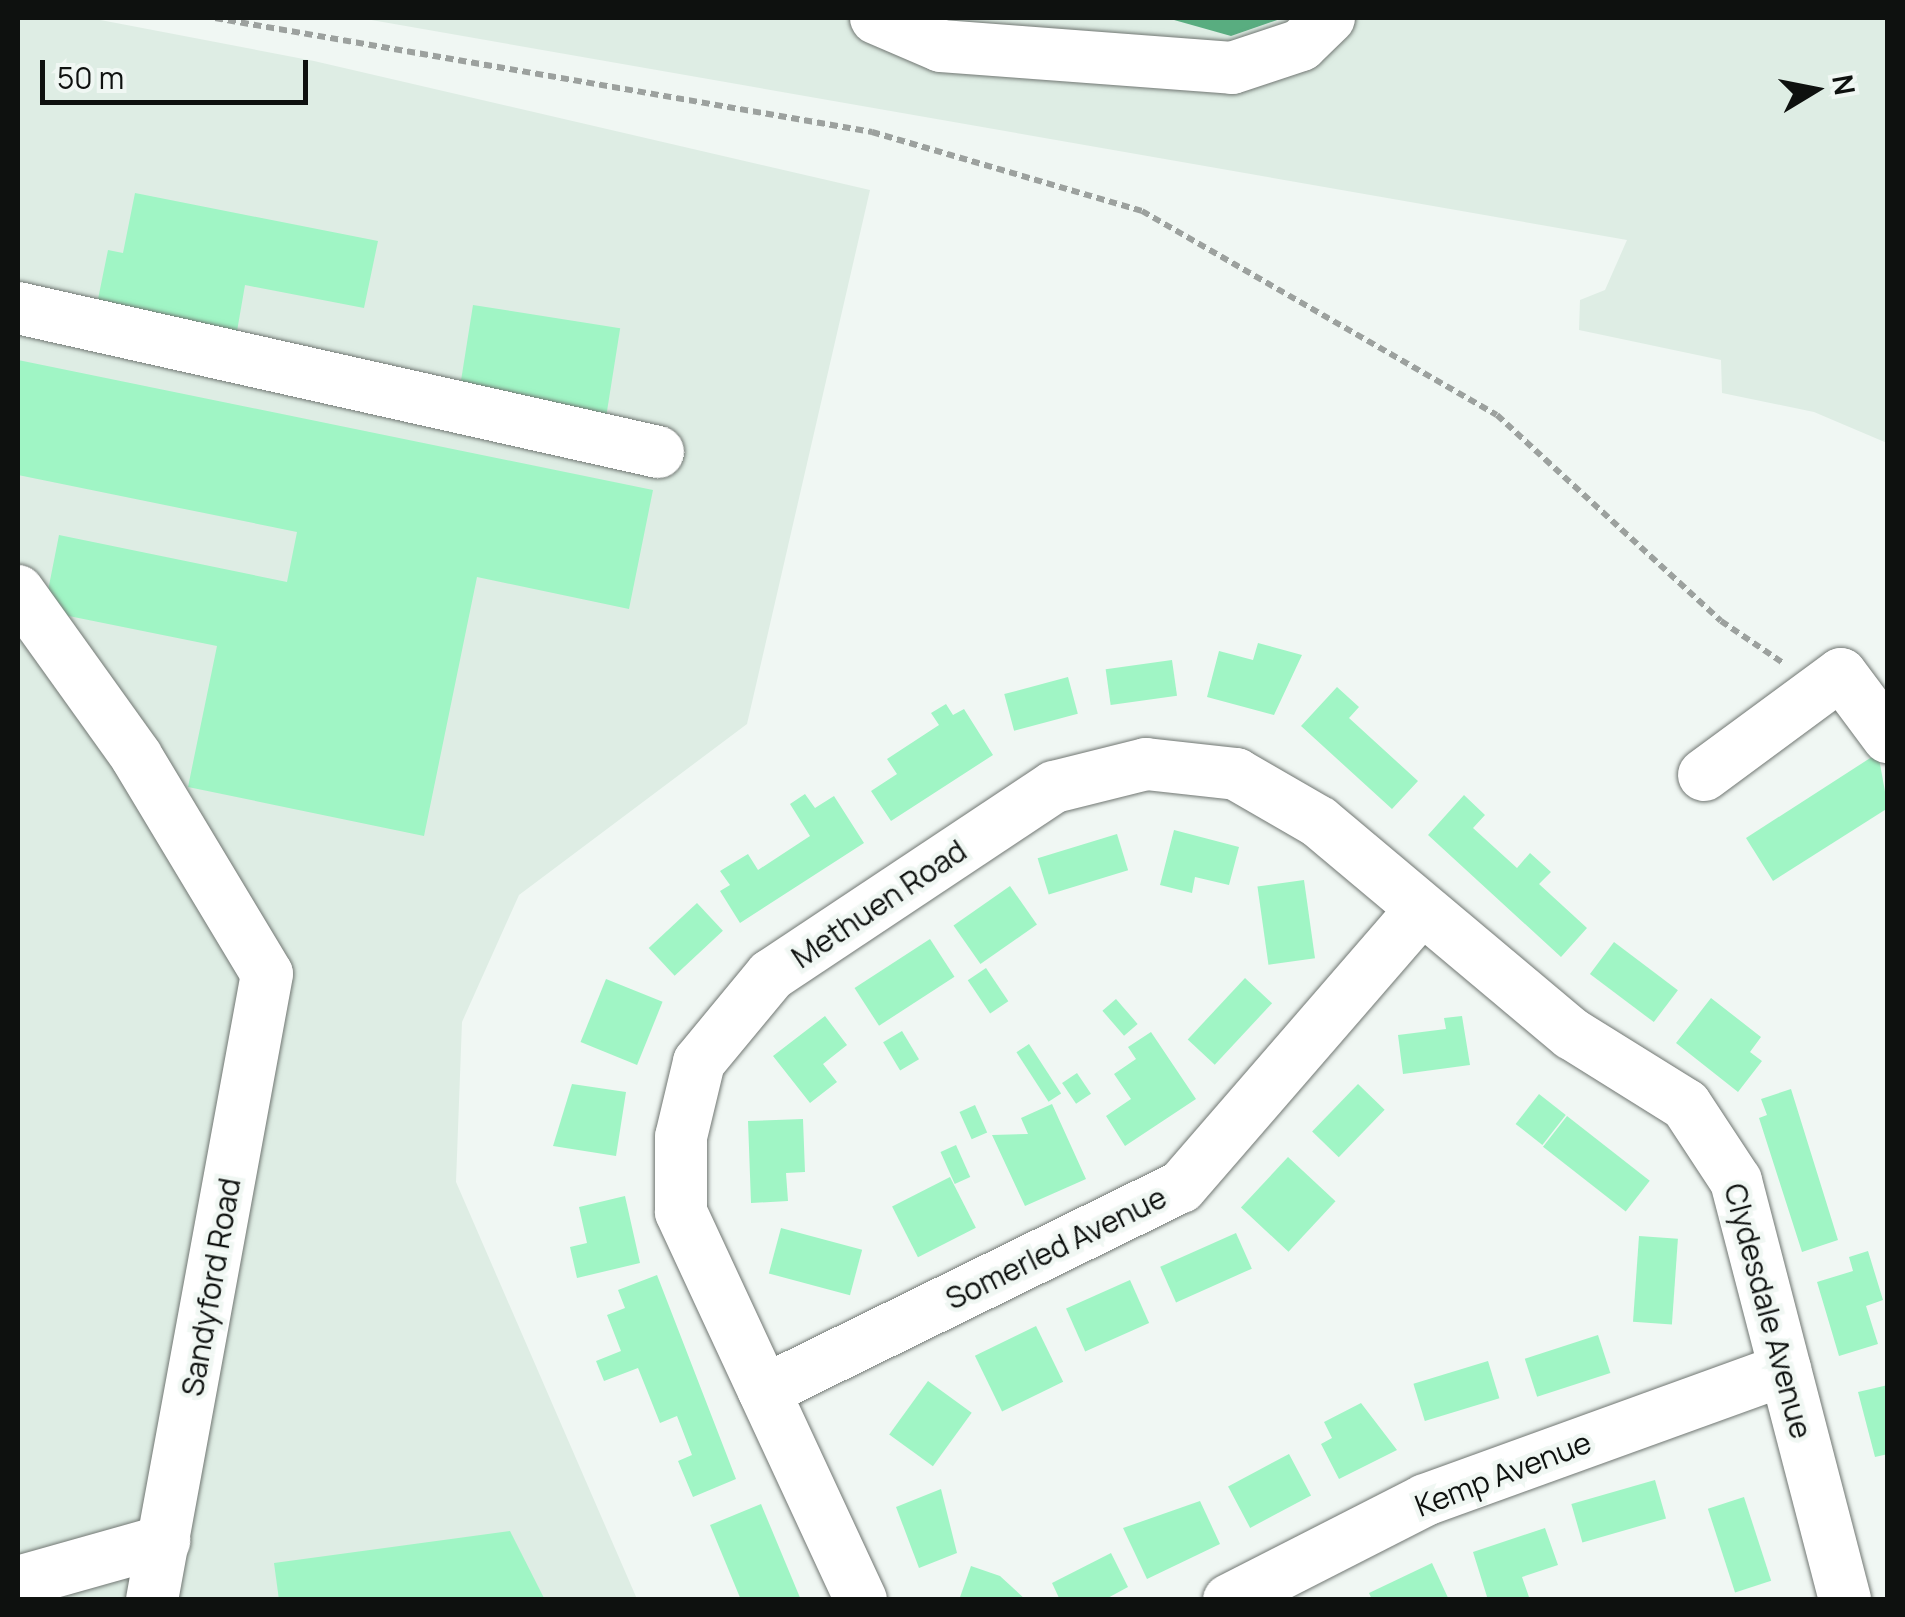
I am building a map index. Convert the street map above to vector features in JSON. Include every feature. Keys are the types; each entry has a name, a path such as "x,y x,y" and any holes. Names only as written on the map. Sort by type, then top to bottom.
{"street":[{"path":"876,18 940,46 1232,68 1301,46 1329,18"},
{"path":"18,308 658,452"},
{"name":"Sandyford Road","path":"18,591 136,756 268,974 152,1600"},
{"path":"1704,775 1842,674 1888,736"},
{"name":"Methuen Road","path":"861,1600 681,1212 681,1136 699,1062 771,975 1054,787 1146,764 1236,774 1319,822 1420,911 1572,1034"},
{"name":"Somerled Avenue","path":"764,1391 1181,1187 1420,911"},
{"name":"Clydesdale Avenue","path":"1572,1034 1686,1105 1736,1181 1845,1600"},
{"name":"Kemp Avenue","path":"1229,1600 1425,1500 1786,1370"},
{"path":"18,1582 164,1541"}],"path":[{"path":"215,18 872,132 1142,211 1497,415 1772,661 1842,674"}],"shaded area":[{"path":"18,18 90,18 314,61 870,190 747,724 519,895 462,1022 456,1182 637,1599 18,1599"},
{"path":"360,18 1887,18 1887,443 1814,412 1722,393 1721,360 1579,330 1580,300 1605,290 1627,240"},
{"path":"1167,18 1283,18 1231,36"}],"building":[{"path":"135,193 378,241 364,308 245,285 236,337 96,309 108,250 123,253"},
{"path":"473,305 620,328 605,427 457,404"},
{"path":"18,360 653,490 629,609 477,577 424,836 188,787 217,646 44,611 59,535 287,582 297,532 18,475"},
{"path":"1258,643 1302,655 1274,715 1207,697 1219,651 1253,660"},
{"path":"1172,660 1177,696 1111,705 1106,669"},
{"path":"1068,677 1078,714 1014,731 1004,694"},
{"path":"1337,687 1359,707 1349,718 1418,781 1392,809 1301,726"},
{"path":"946,704 953,715 964,709 993,755 891,821 871,791 897,774 887,759 939,725 931,713"},
{"path":"1878,753 1888,808 1773,881 1746,838"},
{"path":"805,794 815,808 834,796 864,843 740,923 720,891 730,885 720,871 748,854 758,870 810,836 790,804"},
{"path":"1464,795 1485,815 1473,828 1517,868 1530,853 1551,872 1539,884 1587,928 1561,957 1428,835"},
{"path":"1174,830 1239,847 1229,885 1195,877 1192,893 1160,885"},
{"path":"1117,834 1128,870 1049,895 1038,858"},
{"path":"1304,880 1315,958 1268,965 1257,887"},
{"path":"1010,886 1037,925 980,964 953,926"},
{"path":"697,903 723,931 675,976 649,948"},
{"path":"930,939 955,977 879,1026 855,988"},
{"path":"1614,942 1678,990 1654,1022 1590,974"},
{"path":"986,968 1008,1001 990,1013 968,980"},
{"path":"1245,978 1272,1003 1215,1065 1188,1039"},
{"path":"606,979 663,1002 637,1065 581,1042"},
{"path":"1711,998 1761,1037 1750,1052 1762,1061 1738,1092 1676,1043"},
{"path":"1116,999 1138,1024 1124,1036 1102,1011"},
{"path":"825,1016 847,1045 823,1064 837,1082 810,1103 773,1056"},
{"path":"1462,1016 1470,1065 1403,1074 1398,1035 1446,1029 1444,1018"},
{"path":"902,1031 919,1059 900,1071 883,1042"},
{"path":"1151,1032 1196,1099 1125,1146 1106,1116 1131,1099 1114,1074 1136,1059 1128,1047"},
{"path":"1029,1044 1061,1093 1049,1102 1016,1052"},
{"path":"1077,1073 1091,1094 1076,1104 1062,1083"},
{"path":"572,1084 626,1092 616,1156 553,1146"},
{"path":"1358,1084 1385,1110 1339,1157 1312,1131"},
{"path":"1791,1089 1838,1240 1802,1252 1759,1118 1767,1115 1761,1099"},
{"path":"1539,1094 1566,1115 1542,1145 1516,1124"},
{"path":"1052,1104 1086,1179 1025,1206 992,1135 1028,1134 1021,1118"},
{"path":"975,1105 987,1132 972,1139 959,1112"},
{"path":"1567,1116 1650,1181 1626,1211 1543,1147"},
{"path":"803,1119 805,1172 786,1173 788,1201 751,1203 748,1121"},
{"path":"956,1145 970,1177 955,1184 940,1152"},
{"path":"1288,1157 1336,1201 1288,1252 1241,1207"},
{"path":"950,1177 976,1228 918,1257 892,1207"},
{"path":"625,1196 640,1263 577,1278 570,1247 587,1243 579,1207"},
{"path":"781,1228 862,1250 850,1295 769,1273"},
{"path":"1236,1233 1252,1269 1176,1302 1160,1267"},
{"path":"1639,1236 1678,1239 1672,1325 1633,1322"},
{"path":"1868,1251 1883,1300 1866,1306 1878,1344 1839,1356 1817,1282 1853,1271 1849,1257"},
{"path":"657,1275 736,1479 693,1497 678,1461 692,1455 677,1416 660,1423 638,1368 604,1381 596,1361 621,1351 607,1315 625,1308 618,1290"},
{"path":"1130,1280 1149,1323 1085,1351 1066,1308"},
{"path":"1036,1326 1063,1382 1002,1412 975,1356"},
{"path":"1598,1335 1610,1373 1537,1397 1525,1359"},
{"path":"1488,1361 1499,1398 1425,1421 1413,1384"},
{"path":"928,1381 972,1413 933,1466 889,1434"},
{"path":"1888,1385 1888,1454 1875,1457 1858,1392"},
{"path":"1361,1403 1397,1450 1339,1479 1321,1444 1332,1438 1324,1422"},
{"path":"1289,1454 1311,1495 1250,1528 1228,1486"},
{"path":"1655,1480 1666,1518 1582,1542 1571,1504"},
{"path":"941,1489 957,1553 919,1568 896,1507"},
{"path":"1744,1497 1771,1581 1735,1592 1708,1509"},
{"path":"1200,1501 1220,1544 1147,1579 1123,1528"},
{"path":"761,1504 801,1600 741,1600 710,1525"},
{"path":"1545,1528 1558,1565 1522,1577 1530,1600 1488,1600 1473,1552"},
{"path":"510,1531 545,1600 279,1600 274,1563"},
{"path":"1111,1553 1128,1587 1104,1600 1060,1600 1052,1583"},
{"path":"1432,1563 1449,1600 1372,1600 1369,1593"},
{"path":"971,1566 1000,1576 1026,1600 959,1600"}]}
